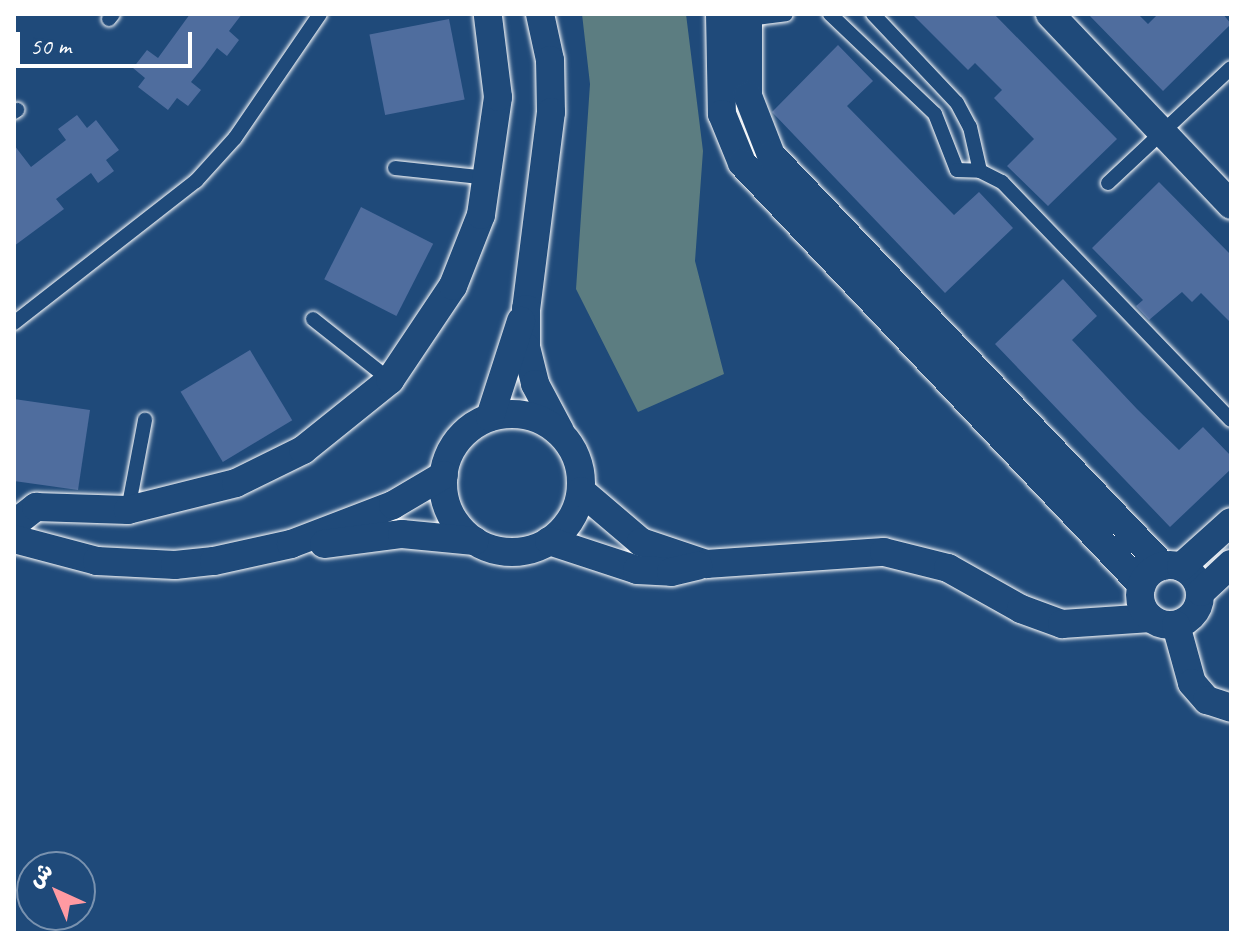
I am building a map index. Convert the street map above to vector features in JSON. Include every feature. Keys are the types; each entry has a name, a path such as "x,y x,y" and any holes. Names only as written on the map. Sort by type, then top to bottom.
{"street":[{"path":"14,539 66,555 136,565 214,561 291,544 402,534 475,541 504,552 549,541 571,520 581,491 578,460 535,384 526,347 526,309 551,112 550,60 540,14"},
{"path":"1050,14 1231,205"},
{"path":"738,16 749,105 771,155 1172,567 1194,577 1201,592"},
{"path":"738,16 722,114 742,163 1142,585 1141,603 1163,622 1192,683 1207,700 1231,708"},
{"path":"14,524 24,513 43,506 128,510 201,495 270,468 334,429 390,380 453,286 489,178 498,97 488,17"},
{"path":"490,417 526,309"},
{"path":"475,541 453,519 444,475 454,445 490,417 521,414 562,434"},
{"path":"291,544 393,505 444,475"},
{"path":"581,491 641,542 706,564"},
{"path":"393,505 402,534"},
{"path":"1142,585 1172,567 1231,522"},
{"path":"549,541 654,572 706,564 884,552 948,568 1021,609 1062,624 1163,622 1197,609 1201,592 1231,564"}],"lane":[{"path":"14,323 196,181 235,138 320,14"},
{"path":"738,16 786,14"},
{"path":"830,14 935,114 957,170 980,171 1002,182 1231,420"},
{"path":"873,14 957,103 970,127 980,171"},
{"path":"1108,183 1231,68"},
{"path":"395,168 489,178"},
{"path":"313,319 390,380"},
{"path":"128,510 145,420"}],"green space":[{"path":"582,14 686,14 703,151 695,261 724,374 638,412 576,289 590,84"}],"building":[{"path":"190,14 242,14 229,31 239,40 227,56 217,48 191,82 201,90 188,106 177,98 168,110 138,87 145,78 133,68 147,50 158,58"},
{"path":"912,14 994,14 1117,139 1048,206 1007,166 1034,139 994,98 1002,90 975,63 968,70"},
{"path":"1088,14 1138,14 1148,24 1158,14 1223,14 1231,24 1163,91"},
{"path":"449,19 465,99 385,115 369,34"},
{"path":"838,45 873,81 847,106 954,215 979,192 1013,228 945,293 772,112"},
{"path":"77,115 87,128 96,120 119,150 106,160 114,171 98,183 91,173 56,199 64,209 14,246 14,145 31,167 66,140 58,129"},
{"path":"1159,182 1231,255 1231,323 1201,293 1192,302 1182,292 1149,320 1136,306 1143,300 1092,248"},
{"path":"361,207 433,244 396,316 324,279"},
{"path":"1063,279 1097,316 1072,340 1137,409 1179,450 1203,427 1231,456 1231,469 1170,527 995,344"},
{"path":"250,350 292,420 223,462 181,392"},
{"path":"14,399 90,410 78,490 14,481"}]}
